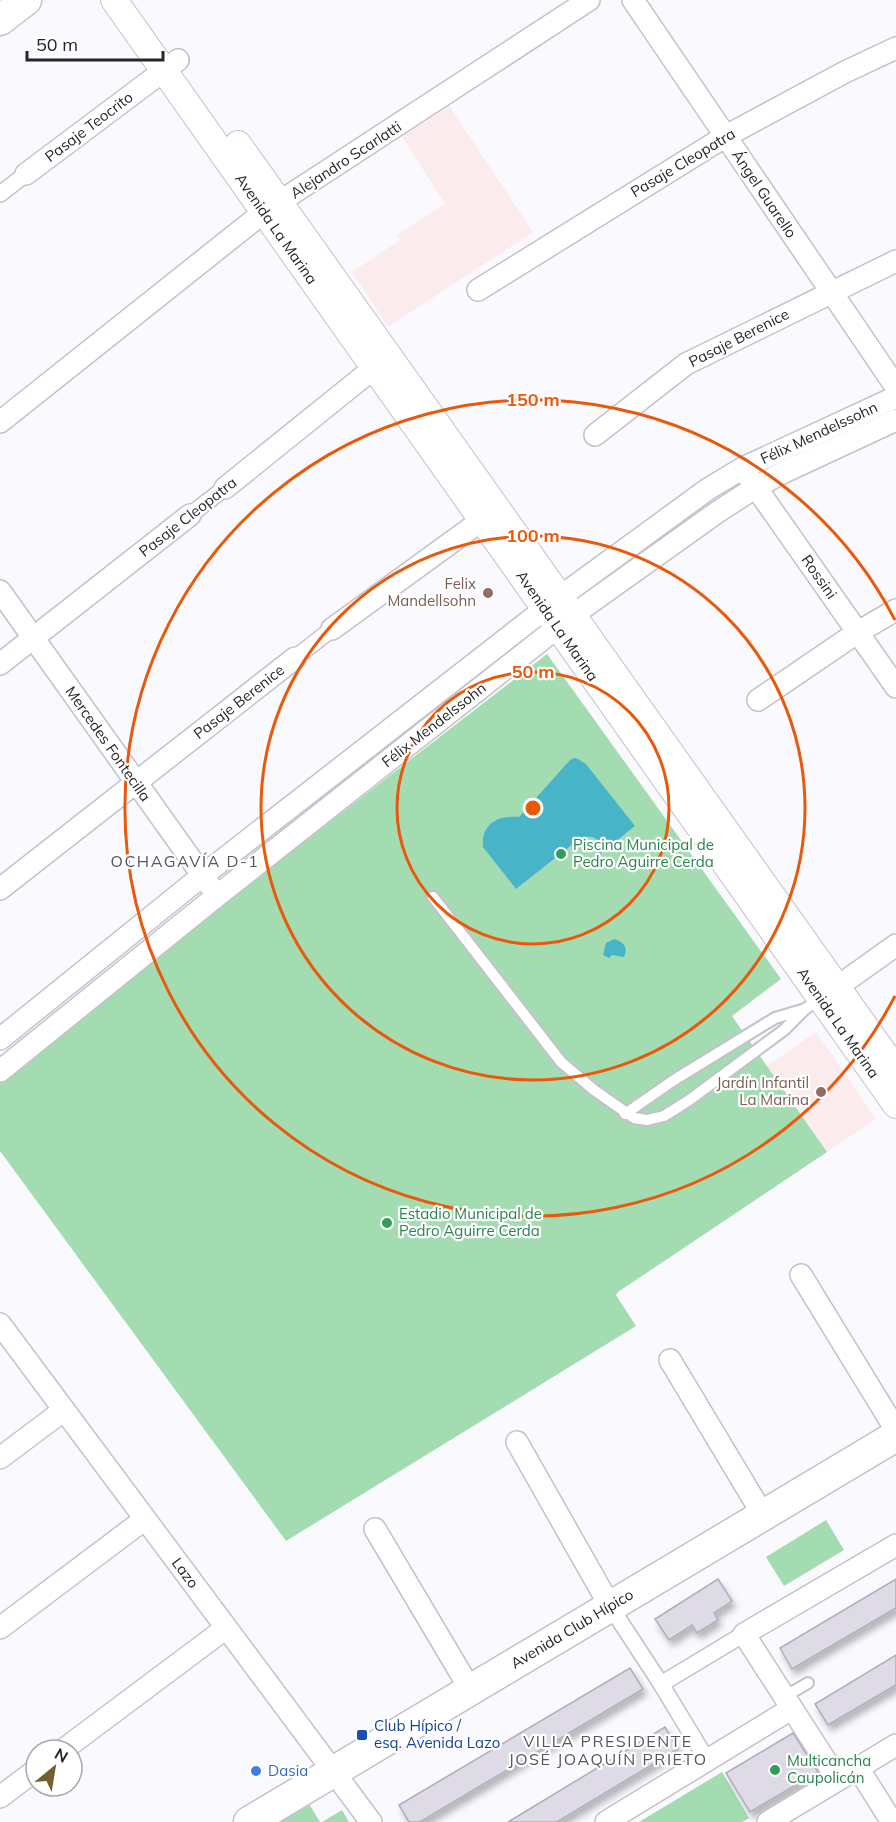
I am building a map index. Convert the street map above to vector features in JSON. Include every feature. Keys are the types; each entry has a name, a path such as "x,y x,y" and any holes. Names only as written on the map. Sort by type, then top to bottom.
{"main road":[{"path":"0,20 26,0"},
{"name":"Avenida Club Hípico","path":"249,1822 896,1436"}],"street":[{"name":"Avenida La Marina","path":"114,0 171,65 770,910 821,998 894,1098"},
{"name":"Avenida La Marina","path":"135,0 171,65"},
{"name":"Alejandro Scarlatti","path":"0,422 272,208 589,0"},
{"name":"Ángel Guarello","path":"633,0 896,387"},
{"name":"Pasaje Cleopatra","path":"477,290 726,136 845,72 896,48"},
{"name":"Pasaje Teocrito","path":"0,194 171,65"},
{"name":"Avenida La Marina","path":"272,208 374,368 441,446 482,520 559,612"},
{"name":"Pasaje Berenice","path":"595,435 686,364 896,261"},
{"name":"Pasaje Cleopatra","path":"0,664 374,368"},
{"name":"Félix Mendelssohn","path":"0,1071 218,895 708,489 743,468 896,397"},
{"name":"Félix Mendelssohn","path":"0,1039 202,876 559,612 756,487 896,420"},
{"name":"Rossini","path":"743,468 896,687"},
{"name":"Pasaje Berenice","path":"0,889 332,629 482,520"},
{"name":"Mercedes Fontecilla","path":"0,591 202,876 218,895"},
{"path":"759,700 858,632 896,610"},
{"path":"821,998 896,945"},
{"name":"Avenida La Marina","path":"821,998 896,1070"},
{"path":"801,1275 896,1430"},
{"name":"Lazo","path":"0,1324 371,1822"},
{"path":"670,1360 763,1515"},
{"path":"0,1458 64,1410"},
{"path":"518,1442 610,1606 661,1684 706,1760"},
{"path":"0,1628 145,1519"},
{"path":"375,1529 470,1689"},
{"path":"661,1684 896,1545"},
{"path":"79,1738 226,1628"},
{"path":"744,1634 838,1780"},
{"path":"606,1822 706,1760 788,1703"},
{"path":"768,1822 896,1745"},
{"path":"858,1768 892,1822"},
{"path":"0,1797 24,1779"}],"lane":[{"path":"433,897 561,1062 634,1118 647,1120 664,1116 688,1101 784,1030 821,998"},
{"path":"626,1114 674,1080 775,1018 821,998"},
{"path":"788,1703 808,1683"}],"shaded area":[{"path":"449,106 533,232 388,327 352,272 400,240 397,235 445,204 402,137"},
{"name":"Jardín Infantil La Marina","path":"816,1032 876,1119 827,1152 767,1066"}],"green space":[{"name":"Estadio Municipal de Pedro Aguirre Cerda","path":"547,654 781,979 732,1016 827,1152 618,1292 616,1295 636,1326 286,1541 0,1151 0,1077"},
{"path":"826,1520 844,1550 784,1586 766,1557"},
{"path":"722,1772 749,1818 742,1822 639,1822"},
{"path":"308,1802 320,1822 277,1822"},
{"path":"342,1810 349,1822 322,1822"}],"water":[{"path":"574,758 586,764 635,826 600,854 598,841 593,837 578,840 516,889 483,847 485,832 488,826 498,819 519,817"},
{"path":"614,939 624,945 626,951 624,957 612,955 609,958 603,955 606,943"}],"building":[{"path":"718,1579 732,1601 714,1613 718,1620 697,1633 692,1625 669,1640 655,1619"},
{"path":"896,1579 896,1608 792,1669 780,1648"},
{"path":"896,1655 896,1685 828,1725 815,1704"},
{"path":"630,1668 643,1689 420,1822 409,1822 399,1805"},
{"path":"665,1727 678,1749 557,1822 508,1822"},
{"name":"Multicancha Caupolicán","path":"793,1733 818,1772 750,1812 726,1773"}],"place":[{"name":"Felix Mandellsohn","path":"488,593"},
{"name":"Piscina Municipal de Pedro Aguirre Cerda","path":"561,854"},
{"name":"Jardín Infantil La Marina","path":"821,1092"},
{"name":"Estadio Municipal de Pedro Aguirre Cerda","path":"387,1223"},
{"name":"Club Hípico / esq. Avenida Lazo","path":"362,1735"},
{"name":"Multicancha Caupolicán","path":"775,1770"},
{"name":"Dasia","path":"256,1771"}],"district":[{"name":"OCHAGAVÍA D-1","path":"185,861"},
{"name":"VILLA PRESIDENTE JOSÉ JOAQUÍN PRIETO","path":"608,1750"}]}
